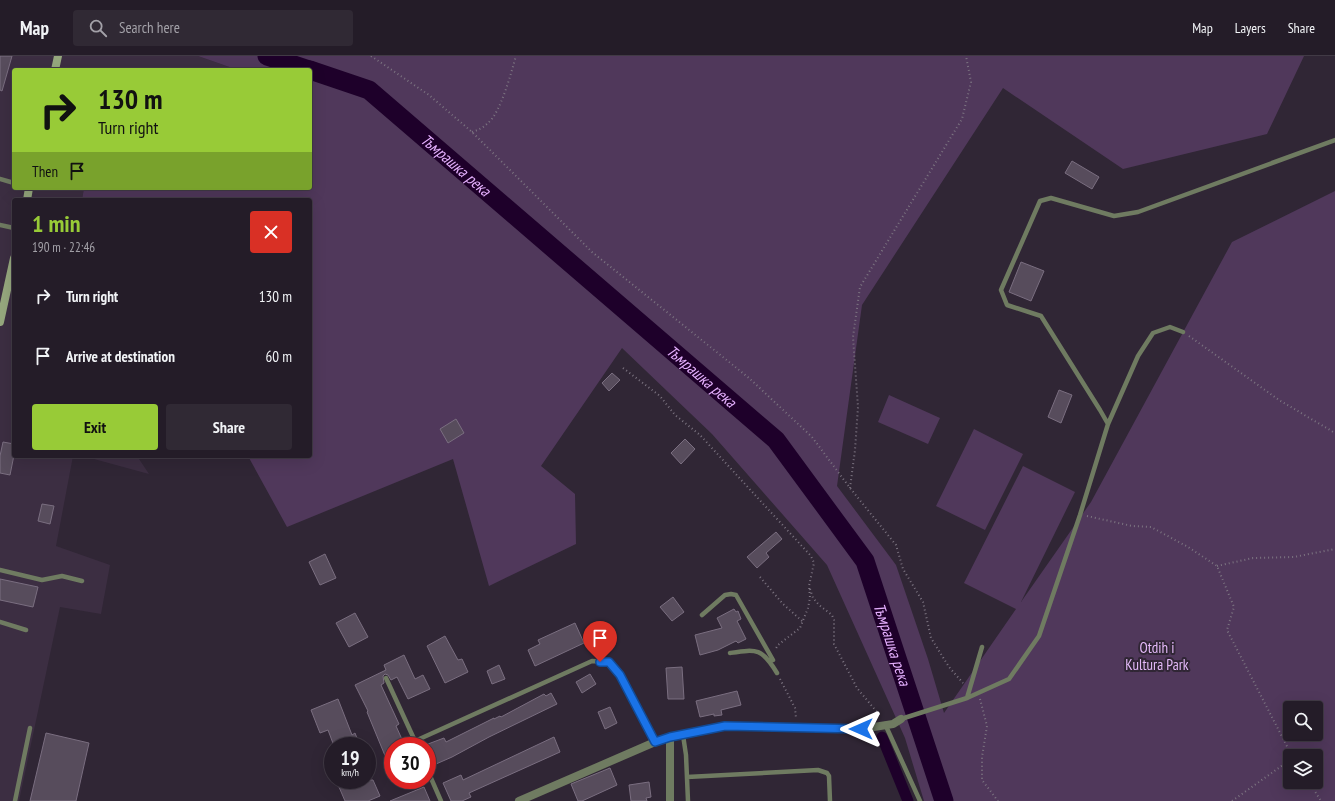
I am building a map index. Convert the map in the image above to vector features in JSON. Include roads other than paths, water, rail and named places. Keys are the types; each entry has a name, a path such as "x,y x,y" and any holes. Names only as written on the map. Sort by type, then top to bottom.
{"main road":[{"path":"55,68 58,56"},
{"path":"0,322 3,296 12,265"}],"street":[{"path":"519,801 655,742 670,737 725,726 861,729 885,724 893,724 901,720"},
{"path":"670,737 670,801"}],"lane":[{"path":"1108,424 1041,316 1007,305 1001,290 1040,201 1051,198 1114,216 1138,212 1335,140"},
{"path":"0,179 12,182"},
{"path":"0,225 12,228"},
{"path":"901,720 967,698 1009,679 1039,636 1080,515 1108,424 1138,356 1153,333 1170,327 1183,332"},
{"path":"0,570 42,580 62,576 82,581"},
{"path":"702,615 726,595 736,595 773,660"},
{"path":"0,622 26,630"},
{"path":"967,698 982,647"},
{"path":"730,653 752,650 759,651 770,662 777,673"},
{"path":"431,737 592,661 609,662 620,675 655,742"},
{"path":"386,678 413,737"},
{"path":"885,724 920,801"},
{"path":"15,801 30,728"},
{"path":"683,735 688,801"},
{"path":"687,777 818,770 827,773 829,776 830,801"},
{"path":"436,789 441,801"}],"waterway":[{"name":"Тъмрашка река","path":"267,56 303,68"},
{"name":"Тъмрашка река","path":"312,71 369,90 776,440 865,561 944,801"},
{"path":"882,737 908,801"}],"park label":[{"name":"Otdih i Kultura Park","path":"1157,656"}]}
